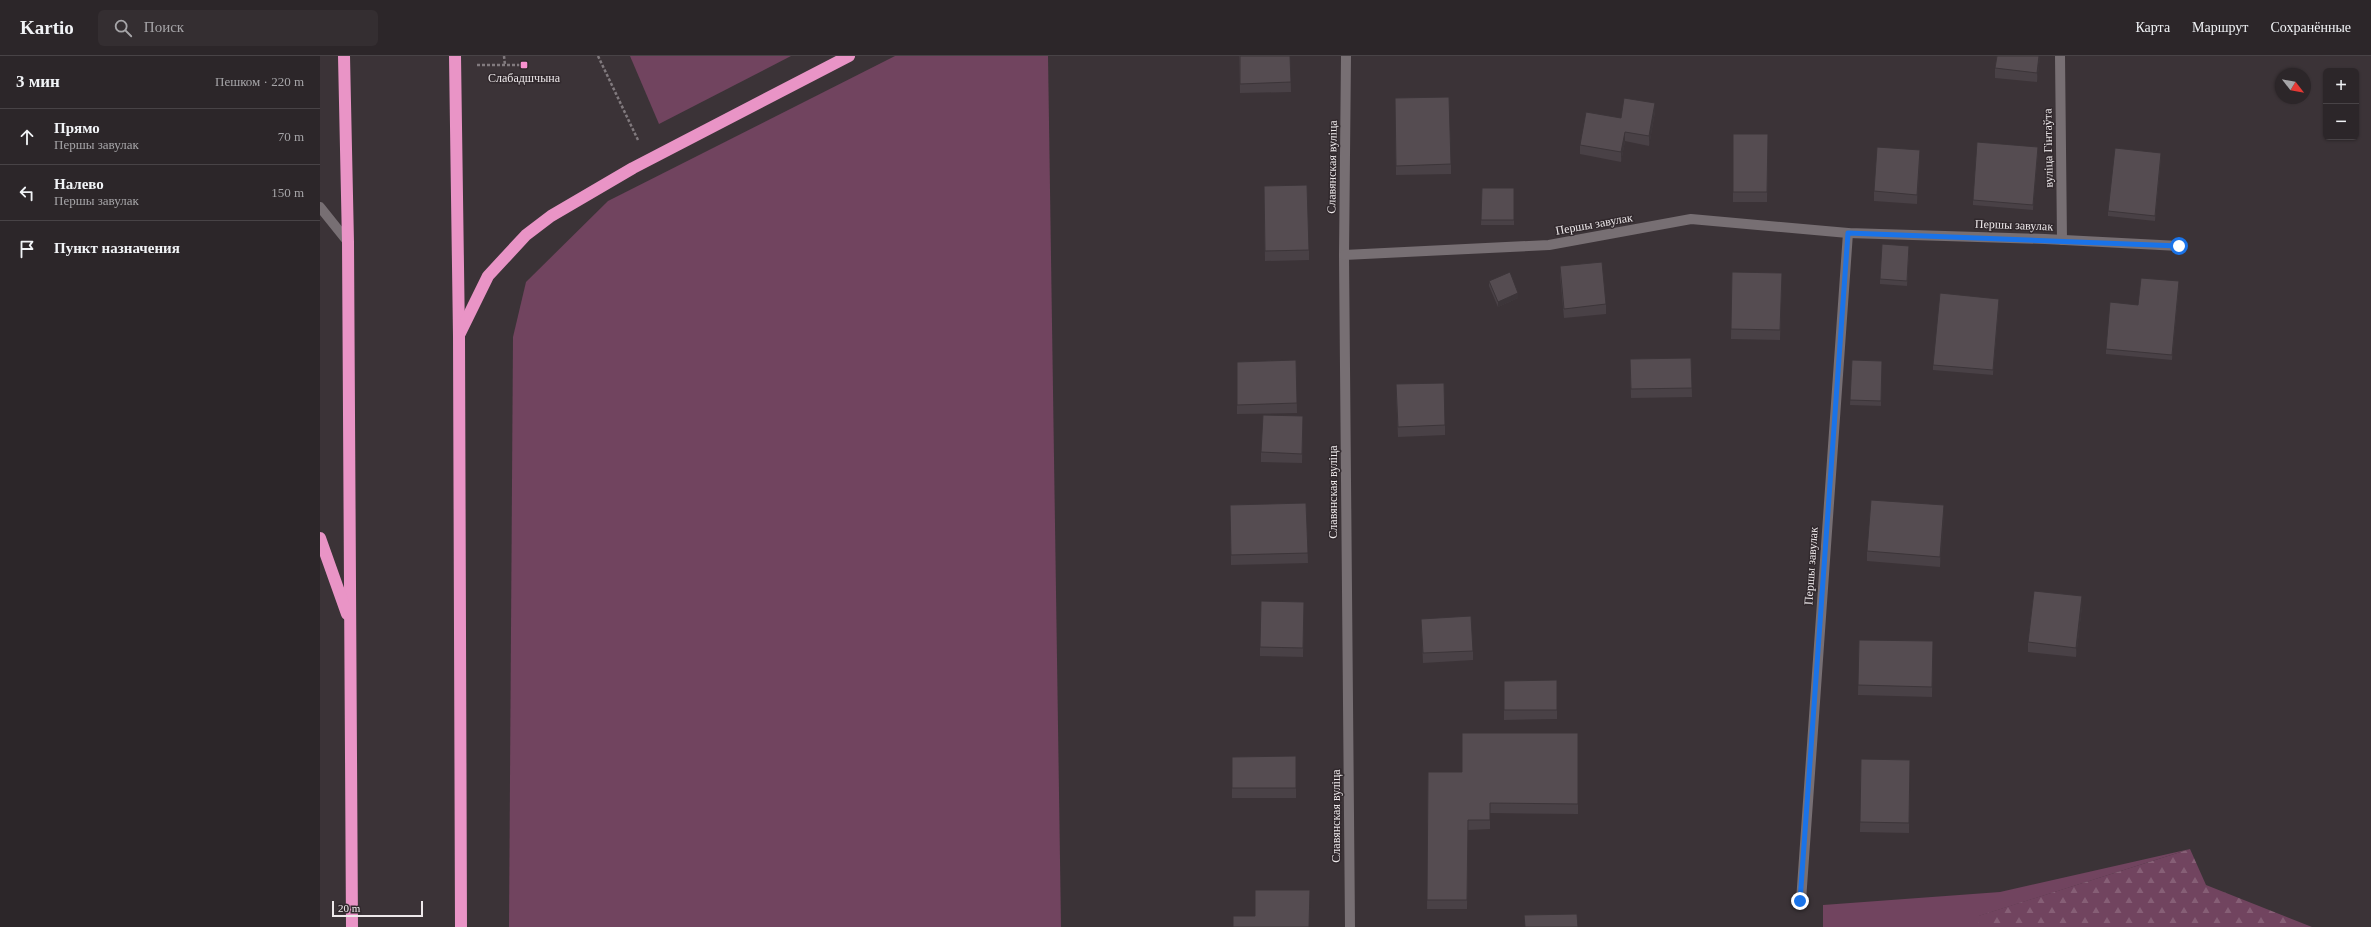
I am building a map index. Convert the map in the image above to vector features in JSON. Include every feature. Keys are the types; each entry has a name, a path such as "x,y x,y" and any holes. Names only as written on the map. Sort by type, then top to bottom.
{"highway":[{"path":"344,56 348,242 352,927"},
{"path":"459,336 488,276 526,234 552,216 648,161 849,56"},
{"path":"455,60 459,336 461,927"},
{"path":"320,538 350,625"}],"street":[{"name":"Славянская вуліца","path":"1346,56 1344,255 1350,927"},
{"name":"вуліца Гінтаўта","path":"2060,56 2062,240"},
{"path":"320,207 348,242"},
{"name":"Першы завулак","path":"1344,255 1550,245 1691,219 1848,233 2062,240 2179,246"},
{"name":"Першы завулак","path":"1800,901 1848,233"}],"path":[{"path":"504,56 505,65"},
{"path":"598,56 648,161"},
{"path":"455,60 505,65 524,65"}],"green space":[{"path":"630,56 791,56 659,124"},
{"path":"895,56 1048,56 1061,927 509,927 513,337 526,282 608,201"},
{"path":"2190,849 1979,916 1978,927 1823,927 1823,905 2000,892"},
{"path":"2190,849 2206,885 2312,927 1978,927 1978,916"}],"building":[{"path":"1240,56 1290,56 1291,82 1240,84"},
{"path":"1997,56 2039,56 2037,73 1995,68"},
{"path":"1449,97 1451,164 1396,166 1395,98"},
{"path":"1624,98 1655,103 1649,136 1625,132 1621,152 1580,145 1586,112 1621,118"},
{"path":"1733,134 1768,134 1767,192 1733,192"},
{"path":"1977,142 2038,147 2033,205 1973,200"},
{"path":"1877,147 1920,150 1917,195 1874,191"},
{"path":"2115,148 2161,153 2155,216 2108,211"},
{"path":"1307,185 1309,250 1265,251 1264,186"},
{"path":"1482,188 1514,188 1514,220 1481,220"},
{"path":"1882,244 1909,246 1907,281 1880,279"},
{"path":"1602,262 1606,304 1564,309 1560,266"},
{"path":"1510,272 1518,293 1498,302 1489,281"},
{"path":"1732,272 1782,273 1780,330 1731,329"},
{"path":"2141,278 2179,281 2172,355 2106,349 2110,302 2138,305"},
{"path":"1940,293 1999,299 1993,370 1933,365"},
{"path":"1691,358 1692,388 1631,389 1630,359"},
{"path":"1296,360 1297,403 1237,405 1237,362"},
{"path":"1852,360 1882,361 1881,401 1850,400"},
{"path":"1444,383 1445,425 1398,427 1396,384"},
{"path":"1263,415 1303,416 1302,454 1261,452"},
{"path":"1871,500 1944,505 1940,557 1867,551"},
{"path":"1306,503 1308,553 1231,555 1230,505"},
{"path":"2034,591 2082,596 2076,648 2028,642"},
{"path":"1261,601 1304,602 1303,648 1260,647"},
{"path":"1471,616 1473,651 1423,653 1421,619"},
{"path":"1859,640 1933,641 1932,687 1858,685"},
{"path":"1557,680 1557,710 1504,710 1504,681"},
{"path":"1462,733 1578,733 1578,804 1490,803 1490,820 1468,820 1467,900 1427,900 1428,772 1462,772"},
{"path":"1296,756 1296,788 1232,788 1232,757"},
{"path":"1861,759 1910,760 1909,823 1860,822"},
{"path":"1255,890 1310,890 1309,927 1233,927 1233,916 1255,916"},
{"path":"1577,914 1578,927 1525,927 1524,915"}],"place":[{"name":"Слабадшчына","path":"524,65"}],"route":[{"path":"1800,901 1848,233 2045,239 2179,246"}]}
